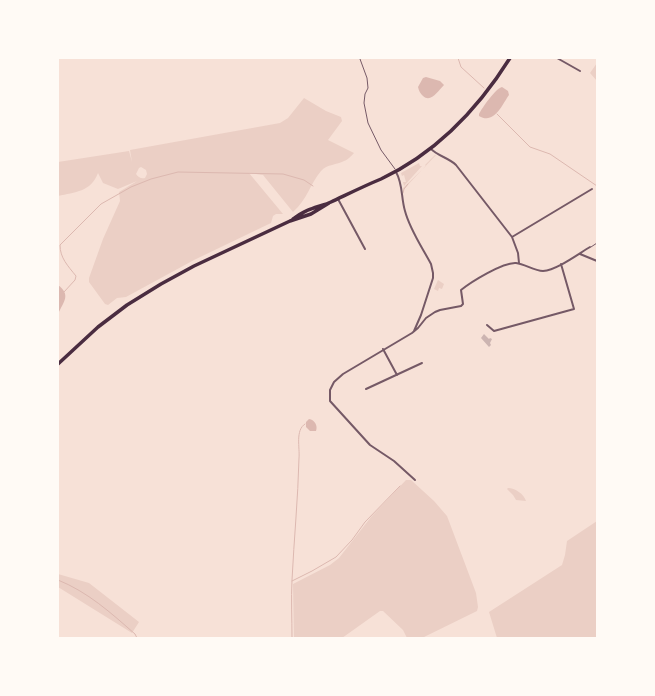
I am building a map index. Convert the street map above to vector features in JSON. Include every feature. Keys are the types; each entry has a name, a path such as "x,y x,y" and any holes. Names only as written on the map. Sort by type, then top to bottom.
{"main road":[{"path":"58,364 98,327 149,291 194,266 290,221 308,210 338,199 414,162 432,149 468,113 492,84 510,58"}],"street":[{"path":"557,58 580,71"},
{"path":"432,149 456,165 512,237 518,253 519,263"},
{"path":"396,172 400,181 402,202 406,217 431,264 433,273 433,278 421,315 414,331"},
{"path":"512,237 592,189"},
{"path":"338,199 365,249"},
{"path":"415,480 394,462 370,445 330,401 330,390 334,382 343,374 414,331 426,318 435,312 462,306 463,304 460,291 484,275 514,263 519,263 542,271 580,254 590,247"},
{"path":"580,254 597,261"},
{"path":"487,325 494,331 574,309 560,264"},
{"path":"384,349 397,375"},
{"path":"366,389 422,364"}],"lane":[{"path":"360,59 367,78 368,88 365,94 364,103 368,123 381,150 396,172"},
{"path":"590,247 597,243"}],"shaded area":[{"path":"597,63 597,81 590,73"},
{"path":"426,77 440,81 444,85 432,97 429,98 423,96 418,87 423,78"},
{"path":"502,87 508,91 509,95 497,113 489,118 479,116 489,99 499,88"},
{"path":"304,98 326,111 341,117 342,121 328,140 354,153 347,160 323,169 302,202 293,212 263,175 249,173 283,214 276,214 273,216 271,223 194,260 126,297 117,298 108,305 105,304 89,282 89,278 103,239 120,201 119,192 137,181 118,189 103,183 98,173 87,188 58,196 58,162 129,151 132,162 130,150 280,123 288,118","holes":["141,167 146,170 147,174 145,178 140,178 136,174"]},
{"path":"436,155 426,166 425,165"},
{"path":"419,163 420,166 422,166 404,186 403,182 406,182 404,175 402,176 401,173"},
{"path":"422,170 403,190 403,188"},
{"path":"438,280 444,284 442,289 439,288 438,291 434,289"},
{"path":"58,285 64,292 65,298 58,314"},
{"path":"309,419 316,424 316,431 310,431 306,427 306,422"},
{"path":"406,480 411,480 434,501 447,516 476,593 478,607 477,611 422,638 407,638 403,630 383,611 380,611 342,638 294,638 293,584 330,565 339,558 371,517"},
{"path":"508,488 519,492 526,501 516,500 507,489"},
{"path":"597,521 597,638 497,638 489,612 562,565 567,541"},
{"path":"58,574 89,583 139,622 132,633 58,587"}],"building":[{"path":"484,334 489,339 492,339 489,347 481,338"}],"waterway":[{"path":"458,58 461,67 484,88"},
{"path":"497,114 530,147 550,154 597,186"},
{"path":"64,292 75,280 76,276 63,258 60,245 101,204 131,187 151,179 178,172 283,174 304,180 313,186"},
{"path":"403,193 408,184"},
{"path":"292,638 292,587 299,435 300,430 305,424"},
{"path":"292,581 336,557 352,540 365,522 400,486"},
{"path":"58,580 69,585 99,604 135,634 137,638"}]}
